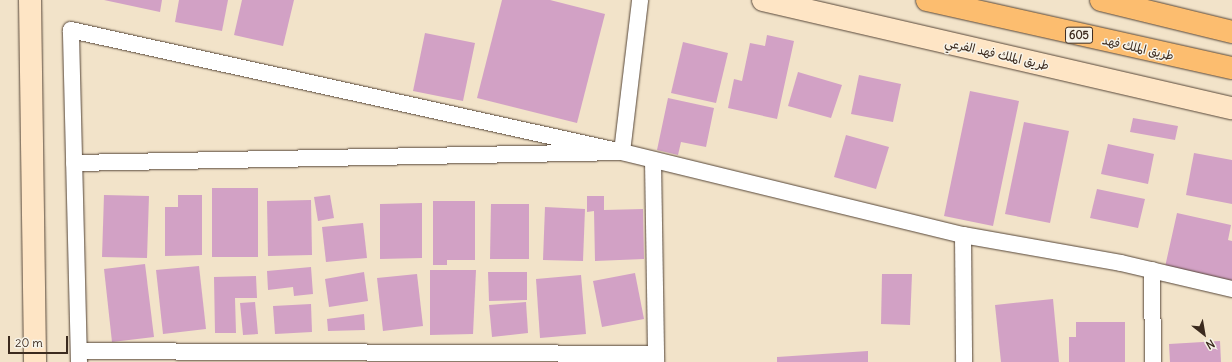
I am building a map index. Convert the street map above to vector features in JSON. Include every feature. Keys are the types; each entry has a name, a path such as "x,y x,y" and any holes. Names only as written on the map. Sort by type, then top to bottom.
{"highway":[{"name":"طريق الملك فهد","path":"927,0 1232,70"},
{"path":"1101,0 1232,32"}],"main road":[{"path":"30,0 35,362"},
{"name":"طريق الملك فهد الفرعي","path":"763,0 1232,108"}],"street":[{"path":"622,152 640,0"},
{"path":"653,160 656,358 79,357 71,30 622,152 963,235 1152,270 1232,289"},
{"path":"74,163 622,152"},
{"path":"963,235 964,362"},
{"path":"1152,270 1154,362"}],"building":[{"path":"104,0 162,0 160,12"},
{"path":"179,0 228,0 222,31 175,22"},
{"path":"242,0 294,0 283,46 234,35"},
{"path":"502,0 550,0 605,14 577,123 477,98"},
{"path":"425,33 475,43 463,101 413,91"},
{"path":"767,35 794,41 777,119 728,108 734,79 742,81 750,43 765,46"},
{"path":"683,42 728,53 716,103 671,93"},
{"path":"798,72 842,85 831,118 788,106"},
{"path":"859,75 901,84 893,122 851,114"},
{"path":"970,91 1019,101 993,226 944,216"},
{"path":"668,98 714,108 706,147 681,142 678,155 657,150"},
{"path":"1133,118 1178,126 1175,140 1130,132"},
{"path":"1024,122 1069,131 1050,223 1005,214"},
{"path":"846,135 889,147 876,189 834,177"},
{"path":"1108,144 1154,154 1148,184 1101,174"},
{"path":"1194,153 1232,160 1232,204 1186,195"},
{"path":"212,188 258,188 258,257 212,257"},
{"path":"1097,189 1145,199 1138,228 1090,218"},
{"path":"104,195 149,196 147,258 102,257"},
{"path":"178,195 202,195 202,255 165,256 165,207 178,207"},
{"path":"330,195 334,218 318,221 314,197"},
{"path":"587,196 604,196 604,210 643,209 644,259 595,261 594,211 587,212"},
{"path":"311,200 312,255 268,256 267,201"},
{"path":"433,201 475,201 475,260 447,260 447,265 433,265"},
{"path":"422,203 422,258 380,259 380,204"},
{"path":"491,204 529,204 529,259 490,259"},
{"path":"545,207 585,209 583,261 543,260"},
{"path":"1177,213 1231,225 1228,240 1232,241 1232,281 1165,267"},
{"path":"363,223 367,258 326,262 322,227"},
{"path":"145,264 154,337 112,342 104,269"},
{"path":"199,266 206,329 163,334 156,270"},
{"path":"311,267 313,294 294,296 293,287 268,290 267,271"},
{"path":"430,270 476,270 473,334 430,335"},
{"path":"364,272 368,301 329,307 325,279"},
{"path":"488,272 527,272 527,300 489,301"},
{"path":"635,273 644,319 602,327 593,281"},
{"path":"417,274 423,326 383,331 377,278"},
{"path":"882,274 912,274 910,325 881,324"},
{"path":"581,275 586,334 540,338 536,279"},
{"path":"256,276 257,298 235,298 236,333 215,333 214,277"},
{"path":"1053,299 1059,362 1001,362 995,305"},
{"path":"255,302 258,334 243,335 240,303"},
{"path":"526,302 528,333 492,337 489,305"},
{"path":"311,304 312,332 275,334 273,306"},
{"path":"364,314 365,330 328,331 327,319"},
{"path":"1076,322 1125,322 1125,362 1069,362 1069,337 1076,337"},
{"path":"1220,341 1221,362 1170,362 1169,344"},
{"path":"868,351 868,362 777,362 777,357"}]}
